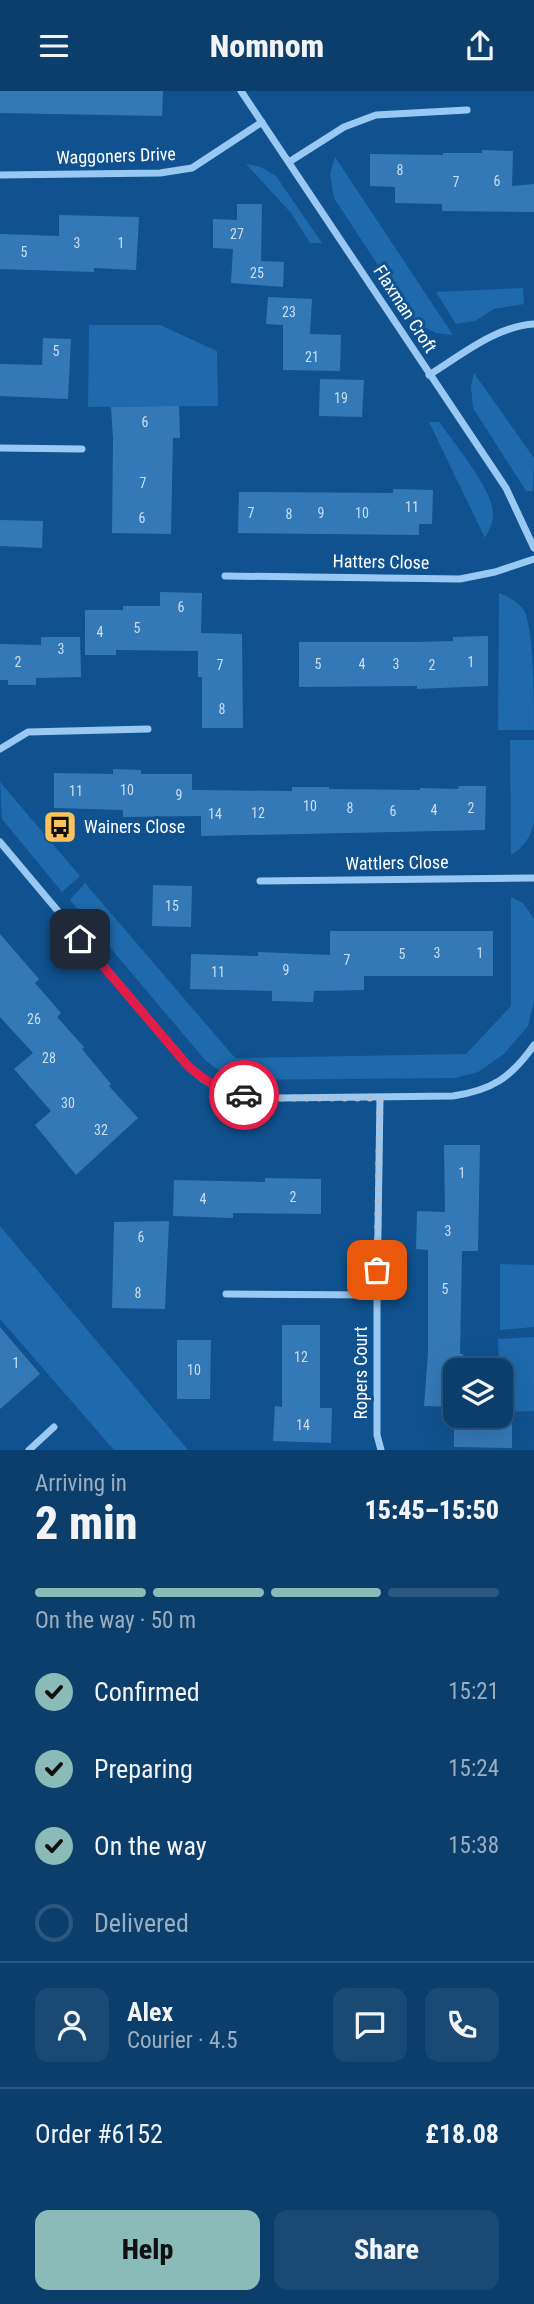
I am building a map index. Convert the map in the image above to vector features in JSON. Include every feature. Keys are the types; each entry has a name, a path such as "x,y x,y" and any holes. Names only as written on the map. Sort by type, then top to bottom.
{"street":[{"name":"Flaxman Croft","path":"241,91 506,488 534,548"},
{"path":"289,162 344,127 376,115 467,110"},
{"name":"Waggoners Drive","path":"0,175 160,173 192,168 262,122"},
{"path":"429,375 490,337 524,324 534,324"},
{"path":"0,448 82,449"},
{"name":"Hatters Close","path":"225,576 460,579 495,572 534,559"},
{"path":"0,749 28,731 148,729"},
{"path":"0,842 179,1056 203,1079 223,1091 279,1098 453,1096 478,1092 501,1081 521,1064 534,1045"},
{"name":"Wattlers Close","path":"260,880 534,878"},
{"name":"Ropers Court","path":"380,1098 377,1435 381,1450"},
{"path":"226,1294 377,1295"},
{"path":"29,1450 54,1427"}],"shaded area":[{"path":"335,157 453,335 436,333 416,323 334,198 330,174"},
{"path":"246,164 261,167 276,176 322,243 310,243 291,213"},
{"path":"523,288 524,304 494,309 475,321 456,324 436,292"},
{"path":"89,325 160,325 217,351 218,406 88,407"},
{"path":"474,373 534,458 533,491 526,491 473,408 471,386"},
{"path":"429,422 439,422 486,490 493,516 485,538"},
{"path":"499,593 520,605 528,623 533,669 534,730 498,730"},
{"path":"510,740 534,740 534,822 526,841 511,855"},
{"path":"0,782 80,876 62,892 2,819"},
{"path":"85,883 235,1058 466,1054 511,1006 511,897 523,903 534,919 534,1002 528,1026 504,1054 478,1072 455,1078 240,1080 224,1074 205,1060 70,900"},
{"path":"0,1226 188,1450 114,1450 0,1319"},
{"path":"500,1264 534,1265 534,1327 500,1330"},
{"path":"534,1337 534,1411 513,1412 513,1358 499,1358 498,1339"}],"building":[{"path":"0,91 163,91 162,116 0,113"},
{"path":"482,150 513,151 512,186 534,184 534,212 442,211 442,204 395,203 395,187 370,186 370,154 443,155 482,153"},
{"path":"237,204 262,204 261,261 284,262 283,287 231,283 233,249 213,248 213,219 237,220"},
{"path":"59,215 139,217 136,270 94,268 94,272 0,269 0,234 59,236"},
{"path":"268,297 312,299 310,334 341,335 340,371 283,370 283,325 266,324"},
{"path":"43,338 71,339 68,399 0,396 0,364 42,365"},
{"path":"320,379 364,380 362,417 319,416"},
{"path":"179,406 180,438 173,438 171,534 112,533 111,407"},
{"path":"393,489 433,490 432,524 419,524 419,535 238,533 239,492 393,493"},
{"path":"0,520 43,521 42,548 0,546"},
{"path":"160,592 202,593 201,633 242,634 243,728 202,728 202,677 198,677 198,651 116,650 116,655 85,655 85,610 160,606"},
{"path":"488,636 488,686 417,689 417,686 299,687 299,642 453,641 453,637"},
{"path":"41,637 80,637 81,677 36,678 36,685 8,685 8,680 0,680 0,644 41,645"},
{"path":"113,769 141,770 141,774 192,774 192,790 292,791 292,787 329,787 420,790 486,786 485,830 201,836 201,816 123,817 123,810 54,808 54,773 113,774"},
{"path":"153,885 192,886 191,927 152,926"},
{"path":"330,931 493,931 493,976 364,976 364,990 314,991 313,1002 272,1001 272,991 190,989 191,954 258,956 258,952 330,955"},
{"path":"0,934 39,979 35,983 61,1013 57,1017 84,1047 82,1049 111,1084 109,1086 138,1118 76,1175 35,1125 51,1111 14,1069 33,1053 0,1017"},
{"path":"444,1145 480,1145 478,1251 462,1251 460,1354 463,1354 463,1358 443,1358 443,1407 424,1406 428,1353 428,1250 416,1249 417,1211 445,1212"},
{"path":"265,1178 321,1179 321,1214 233,1213 233,1218 173,1216 174,1180 265,1182"},
{"path":"169,1221 165,1309 112,1308 114,1222"},
{"path":"282,1325 320,1325 320,1408 332,1408 331,1443 273,1441 275,1406 282,1407"},
{"path":"0,1327 40,1374 0,1409"},
{"path":"177,1340 211,1340 210,1399 177,1399"},
{"path":"454,1428 512,1428 512,1448 454,1447"}],"way so far":[{"path":"244,1095 279,1098 380,1098 377,1270"}],"place":[{"name":"Wainers Close","path":"60,827"}],"route":[{"path":"80,939 188,1066 223,1091 244,1095"}]}
